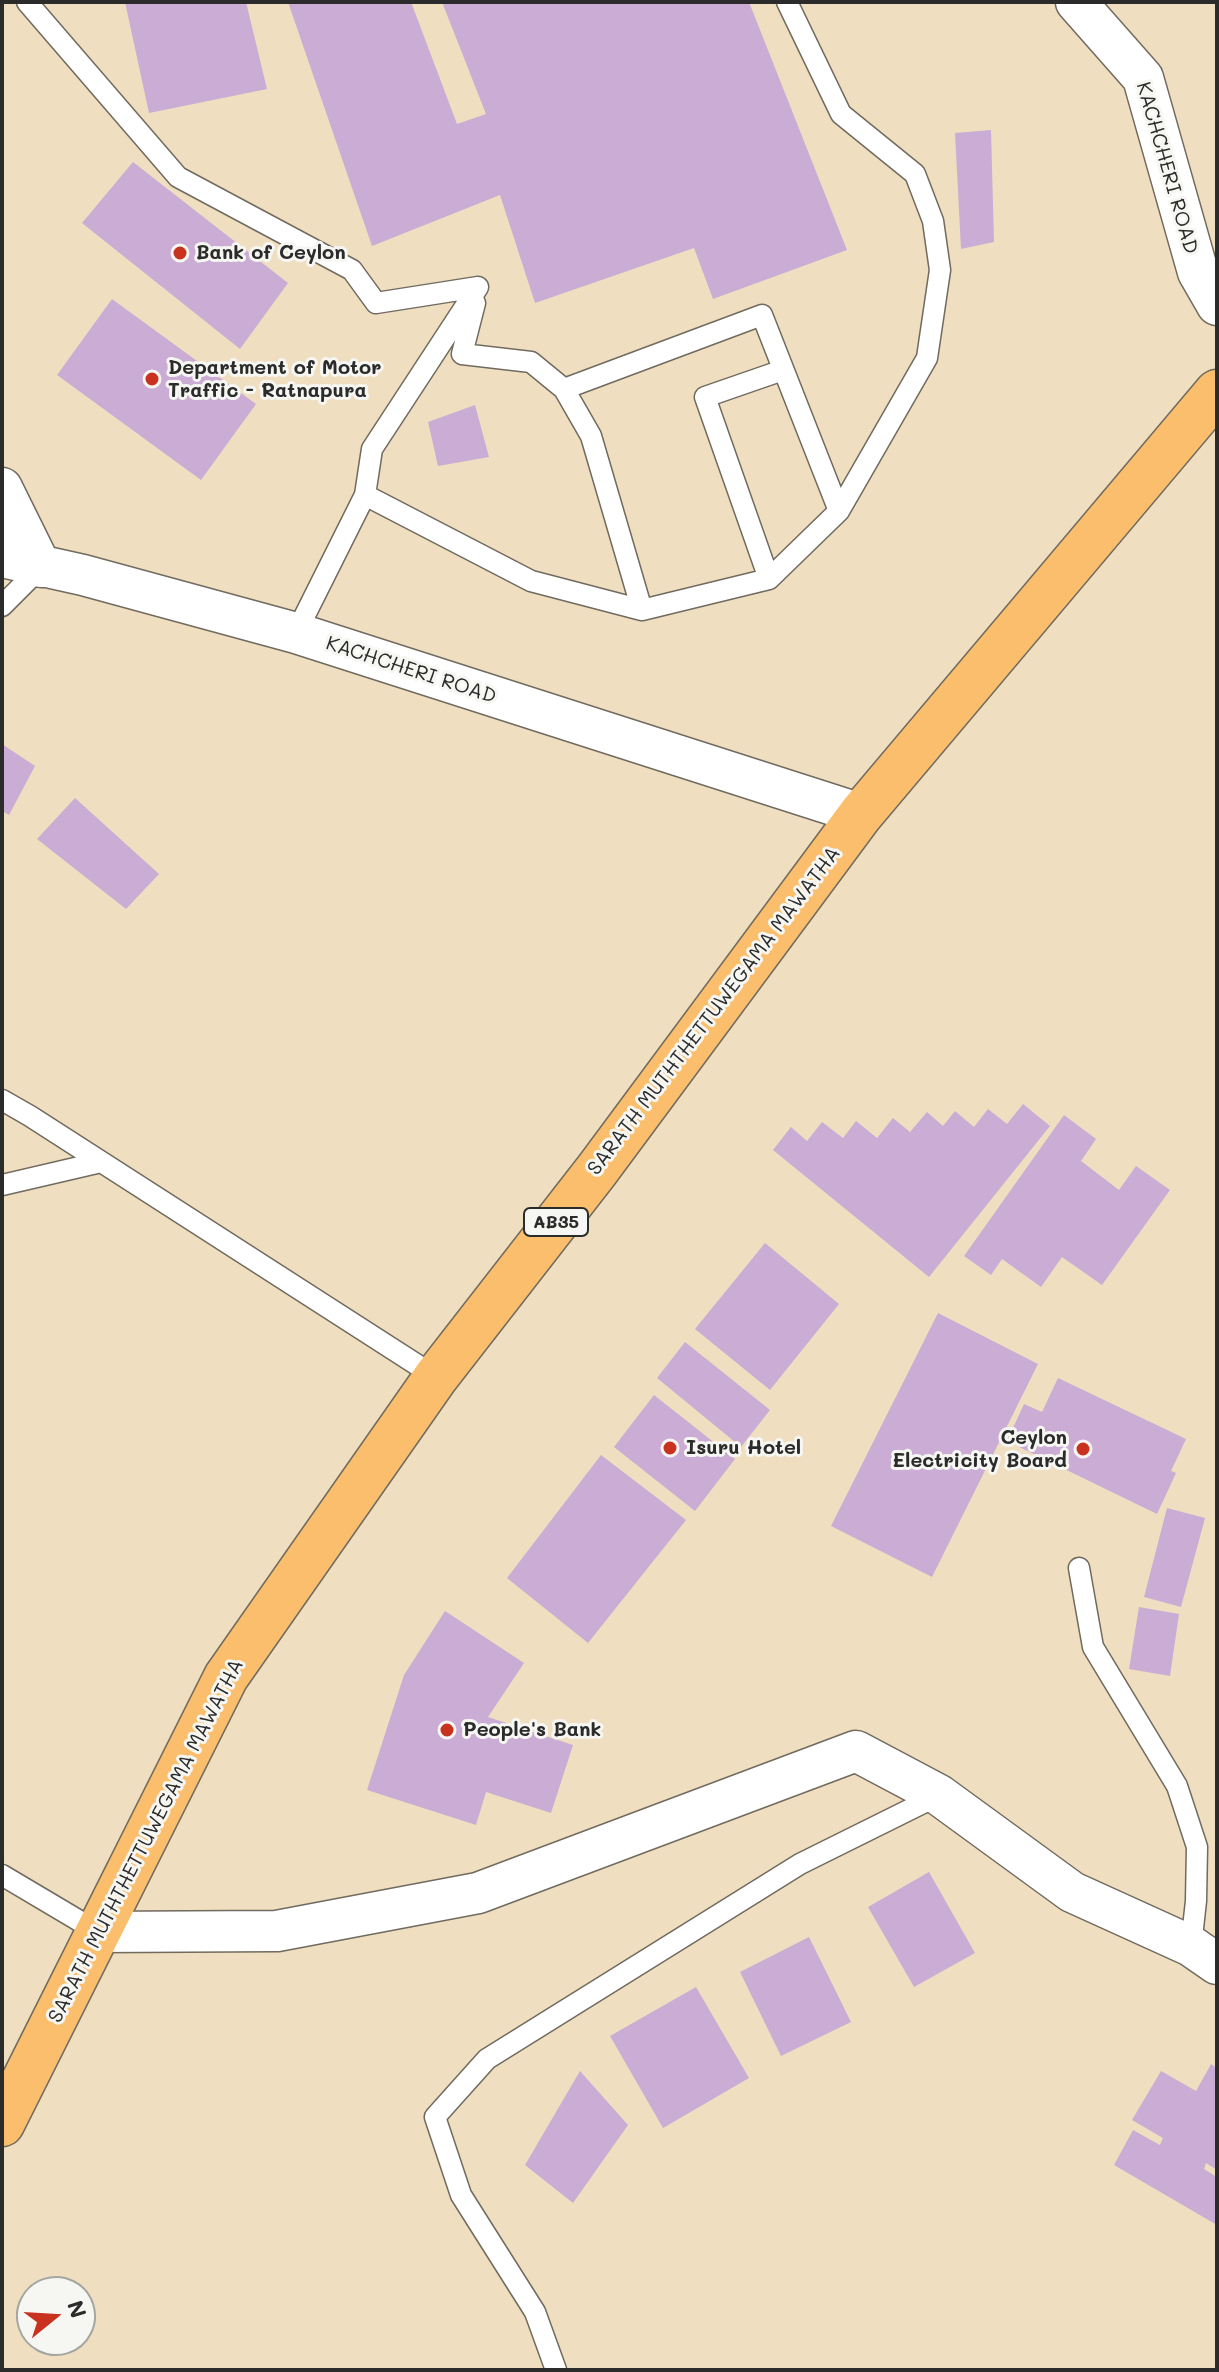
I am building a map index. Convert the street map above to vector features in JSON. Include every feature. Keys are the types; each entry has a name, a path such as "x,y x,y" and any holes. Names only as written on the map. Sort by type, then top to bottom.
{"main road":[{"name":"SARATH MUTHTHETTUWEGAMA MAWATHA","path":"2,2124 226,1677 436,1377 597,1170 861,814 1217,392"}],"street":[{"name":"KACHCHERI ROAD","path":"1076,2 1143,78 1198,272 1217,305"},
{"path":"2,488 41,567"},
{"name":"KACHCHERI ROAD","path":"2,557 83,575 296,633 861,814"},
{"path":"98,1932 277,1931 478,1893 856,1751 939,1795 1072,1892 1204,1955"}],"lane":[{"path":"27,2 178,177 352,270 376,303 478,287"},
{"path":"365,495 531,581 642,610 769,579 839,511 927,358 940,270 933,221 915,174 841,114 787,2"},
{"path":"478,287 462,354 531,362 564,389 591,436 642,610"},
{"path":"296,633 365,495 372,449 478,287"},
{"path":"564,389 762,315 839,511"},
{"path":"769,579 705,397 783,370"},
{"path":"2,606 41,567"},
{"path":"2,1100 436,1377"},
{"path":"2,1185 101,1162"},
{"path":"1079,1568 1093,1647 1177,1786 1197,1847 1196,1901 1204,1955"},
{"path":"556,2370 535,2312 461,2195 435,2117 487,2059 800,1864 939,1795"},
{"path":"2,1875 98,1932"}],"building":[{"path":"125,2 246,2 267,89 149,113"},
{"path":"288,2 411,2 457,124 486,114 442,2 749,2 847,250 713,299 694,248 535,303 500,195 372,246"},
{"path":"991,130 994,242 961,249 955,133"},
{"path":"133,162 288,283 240,349 82,223"},
{"path":"112,299 256,404 201,480 57,375"},
{"path":"475,405 489,457 438,466 428,422"},
{"path":"2,744 35,766 9,815 2,811"},
{"path":"75,798 159,874 126,909 37,839"},
{"path":"1023,1104 1050,1126 929,1277 773,1150 791,1127 807,1141 822,1122 843,1138 856,1121 877,1138 893,1118 910,1132 927,1112 943,1126 955,1111 974,1127 988,1109 1007,1124"},
{"path":"1064,1115 1096,1139 1081,1161 1119,1190 1136,1166 1170,1190 1102,1285 1062,1257 1041,1287 1002,1259 991,1275 964,1256"},
{"path":"765,1243 839,1304 770,1390 695,1329"},
{"path":"938,1313 1038,1364 932,1577 831,1526"},
{"path":"685,1342 770,1410 741,1447 657,1378"},
{"path":"1058,1378 1186,1439 1171,1471 1176,1473 1157,1514 1007,1441 1024,1404 1042,1412"},
{"path":"654,1395 735,1459 695,1511 614,1447"},
{"path":"601,1455 686,1520 588,1643 507,1578"},
{"path":"1167,1508 1205,1518 1181,1607 1144,1597"},
{"path":"1139,1607 1179,1614 1170,1676 1129,1669"},
{"path":"445,1611 524,1663 488,1717 573,1745 551,1813 486,1792 476,1825 367,1790 404,1675"},
{"path":"929,1872 975,1953 914,1987 868,1907"},
{"path":"809,1937 851,2022 781,2056 740,1972"},
{"path":"696,1987 749,2078 663,2128 610,2036"},
{"path":"1211,2064 1217,2068 1217,2170 1206,2163 1204,2169 1217,2177 1217,2225 1114,2165 1133,2130 1160,2145 1163,2138 1132,2120 1161,2071 1196,2091"},
{"path":"580,2071 628,2125 573,2203 525,2165"}],"place":[{"name":"Bank of Ceylon","path":"180,253"},
{"name":"Department of Motor Traffic - Ratnapura","path":"152,379"},
{"name":"Isuru Hotel","path":"670,1448"},
{"name":"Ceylon Electricity Board","path":"1083,1449"},
{"name":"People's Bank","path":"447,1730"}]}
